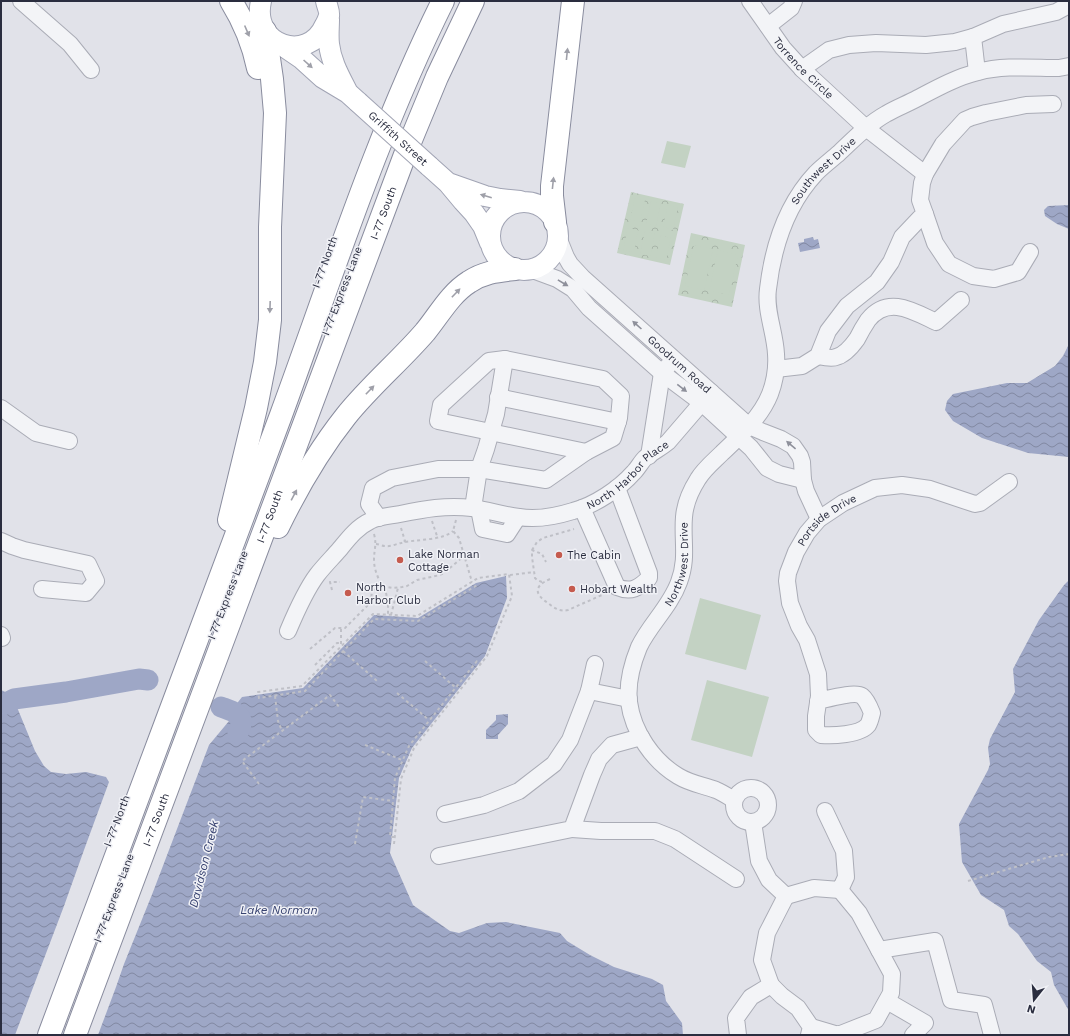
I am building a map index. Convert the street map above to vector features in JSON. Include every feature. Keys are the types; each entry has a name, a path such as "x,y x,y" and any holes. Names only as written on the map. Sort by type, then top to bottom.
{"highway":[{"path":"231,1 240,16 253,46 260,81 270,227"},
{"name":"I-77 North","path":"37,1035 228,526 360,164 402,62 431,1"},
{"name":"I 77 Express Lane","path":"49,1035 281,415 366,181 410,72 443,1"},
{"name":"I 77 Express Lane","path":"63,1035 396,148 427,72 461,1"},
{"name":"I-77 South","path":"75,1035 406,152 437,77 473,1"},
{"path":"556,229 552,186 572,1"},
{"path":"228,526 256,408 266,355 270,320 270,227 275,113 272,79 262,18"},
{"path":"217,656 297,490 322,450 346,416 425,332 449,301 468,282 483,274 494,271 523,269"}],"main road":[{"path":"262,18 283,45 298,46 313,41 323,30 328,8"},
{"name":"Griffith Street","path":"328,8 328,36 331,54 336,69 353,97"},
{"name":"Griffith Street","path":"262,18 302,60 323,78 353,97 448,183 479,219 490,242"},
{"name":"Griffith Street","path":"448,183 492,198 524,202"},
{"path":"517,202 539,205 551,215 556,229 557,244 550,258 538,267 523,269 508,266 496,256 490,242 489,235 490,227 497,214 509,204 517,202"}],"street":[{"path":"21,1 70,44 91,70"},
{"name":"Torrence Circle","path":"750,1 783,48 802,69 866,128 925,174"},
{"path":"768,26 791,8 794,1"},
{"path":"802,69 828,50 848,46 876,44 926,45 955,42 973,37 1002,24 1056,12 1069,5"},
{"path":"973,37 977,72"},
{"name":"Southwest Drive","path":"744,431 761,411 774,384 776,352 768,307 768,291 777,243 784,222 792,206 802,190 816,173 866,128 885,115 955,80 977,72 996,68 1059,68 1069,66"},
{"path":"1030,252 1018,272 994,279 973,276 949,264 935,243 920,200 922,183 925,174 943,144 965,120 986,112 1019,106 1053,104"},
{"path":"776,369 802,366 818,356 828,331 846,306 877,282 891,262 902,237 925,214"},
{"name":"Goodrum Road","path":"556,229 566,257 577,271 674,359 706,398 744,431 751,448 767,468 779,474 803,480"},
{"name":"Goodrum Road","path":"523,269 557,279 573,289 589,308 662,373 706,398"},
{"path":"872,286 886,308"},
{"path":"818,356 836,358 850,348 869,320 878,311 893,307 908,309 936,322 961,300"},
{"path":"476,508 479,469 496,414 504,359"},
{"path":"376,524 370,504 373,488 392,478 438,469 479,469 546,480 586,452 613,438 619,418 622,396 603,379 504,359 489,360 441,405 438,421 586,452"},
{"path":"648,456 662,373 674,359"},
{"path":"498,397 618,422"},
{"name":"North Harbor Place","path":"288,631 304,596 317,575 355,531 370,521 376,524 425,508 442,506 476,508 520,517 545,517 582,508 617,488 648,456 668,442 706,398"},
{"path":"1,408 36,433 69,440"},
{"name":"Goodrum Road","path":"744,431 763,432 781,439 793,446 802,462 803,480 807,495 819,519"},
{"name":"Northwest Drive","path":"734,800 717,790 691,783 675,774 665,766 651,752 641,737 633,718 629,699 632,671 640,646 671,600 680,579 685,554 684,516 689,497 698,479 705,470 744,431"},
{"name":"Portside Drive","path":"818,701 818,674 807,640 799,626 790,603 787,581 788,573 796,552 807,534 819,519 843,503 875,488 902,485 930,490 975,504 980,503 1009,482"},
{"path":"582,508 617,587 624,590 632,590 642,585 649,578 649,572 617,488"},
{"path":"1,541 24,550 88,564 96,581 86,593 42,589"},
{"path":"445,814 484,805 519,792 554,764 570,740 588,691 595,664"},
{"path":"588,691 629,699"},
{"path":"572,829 599,759 612,745 641,737"},
{"path":"745,788 756,788 765,795 768,800 767,812 764,817 759,821 753,822 747,822 741,819 734,810 734,800 740,791 745,788"},
{"path":"825,811 844,851 846,877 840,890"},
{"path":"753,822 759,861 769,880 786,896"},
{"path":"439,856 572,829 601,831 655,831 676,839 736,879"},
{"path":"814,888 840,890 859,913 892,974 891,993 876,1020 838,1035 810,1031 798,1008 770,985 762,960 767,933 786,896 814,888"},
{"path":"879,950 935,941 951,1000 984,1005 992,1035"},
{"path":"738,1035 736,1018 751,997 770,985"},
{"path":"887,1001 928,1029"},
{"path":"914,1035 928,1029"}],"path":[{"path":"376,544 386,547 418,540 426,540 449,534 453,531 455,521"},
{"path":"376,524 374,564 377,576 383,586 388,604 388,615"},
{"path":"394,545 405,541 401,526"},
{"path":"542,582 537,580 534,572 532,557 532,551 537,542 543,538 574,528"},
{"path":"428,539 437,536 435,530"},
{"path":"453,531 459,538 472,582"},
{"path":"532,551 542,554 546,562"},
{"path":"310,649 335,628 345,628 367,606 371,599 372,591 375,588 383,586 398,588 407,586 417,580 444,573 464,556"},
{"path":"479,584 418,621 374,619 305,691 259,698 258,692 302,686 373,614 417,616 478,578 534,572"},
{"path":"394,844 401,779 414,748 487,656 512,596 510,575"},
{"path":"550,579 542,582 538,588 538,595 556,610 568,610 602,595"},
{"path":"332,590 330,582 340,582"},
{"path":"391,615 398,588"},
{"path":"370,618 397,620"},
{"path":"341,628 341,647"},
{"path":"315,666 337,643 341,643"},
{"path":"344,651 377,681"},
{"path":"425,661 456,688"},
{"path":"394,837 390,837 395,778 408,746 477,661 481,664"},
{"path":"397,693 429,720"},
{"path":"259,784 242,761 330,695 339,707"},
{"path":"275,696 278,721 282,731"},
{"path":"365,745 402,760"},
{"path":"355,844 363,797 393,801"},
{"path":"968,881 1048,857 1069,854"}],"green space":[{"path":"667,141 691,146 685,168 661,163"},
{"path":"631,192 684,204 670,265 617,253"},
{"path":"635,198 645,200 640,222 630,220"},
{"path":"651,201 661,203 656,226 646,224"},
{"path":"668,205 678,207 673,230 663,227"},
{"path":"628,228 638,230 634,252 623,250"},
{"path":"645,231 655,234 650,256 640,254"},
{"path":"691,233 745,245 732,307 678,295"},
{"path":"661,235 671,238 666,260 656,258"},
{"path":"694,245 713,249 704,290 685,286"},
{"path":"718,250 738,255 729,295 709,291"},
{"path":"700,598 761,615 746,670 685,654"},
{"path":"707,680 769,697 752,757 691,740"}],"water":[{"path":"1069,205 1069,229 1057,224 1045,216 1044,210 1048,206"},
{"path":"813,237 814,240 818,239 820,248 800,252 798,243 804,242 804,239"},
{"path":"1069,344 1069,457 1028,453 982,438 953,421 945,410 947,401 953,394 1007,383 1027,383 1055,366 1063,356"},
{"name":"Lake Norman","path":"506,576 507,598 485,656 412,748 399,778 390,853 413,905 450,931 459,933 487,923 506,922 560,933 567,941 590,955 614,967 652,979 663,985 666,1001 682,1023 683,1035 98,1035 209,745 229,721 231,711 242,697 303,688 374,615 418,618 476,583"},
{"path":"1069,580 1069,1011 1054,985 1051,972 1037,961 1018,934 1009,926 1004,910 981,895 962,862 959,824 988,770 990,764 988,748 990,739 1015,692 1013,669 1039,620"},
{"path":"1,690 12,695 35,751 44,766 51,772 66,774 86,772 106,777 109,782 15,1035 1,1035"},
{"path":"508,714 508,724 498,735 498,739 486,739 486,730 496,720 496,715"}],"waterway":[{"name":"Davidson Creek","path":"1,706 14,699 66,692 139,679 148,680"},
{"name":"Davidson Creek","path":"221,707 234,712 241,720 238,733"}],"place":[{"name":"The Cabin","path":"559,555"},
{"name":"Lake Norman Cottage","path":"400,560"},
{"name":"Hobart Wealth","path":"572,589"},
{"name":"North Harbor Club","path":"348,593"}]}
